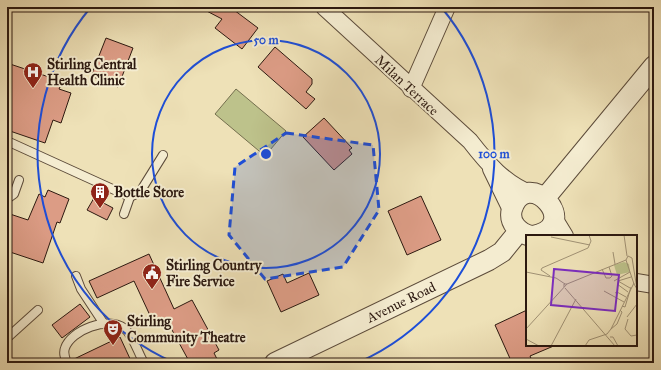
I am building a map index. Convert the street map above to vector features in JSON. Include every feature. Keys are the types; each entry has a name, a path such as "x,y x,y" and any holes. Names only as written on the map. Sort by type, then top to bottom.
{"street":[{"name":"Milan Terrace","path":"324,7 411,89 470,141 489,164 516,187 539,196"},
{"path":"411,89 447,7"},
{"path":"539,196 654,66"},
{"name":"Milan Terrace","path":"489,164 512,212"},
{"path":"554,218 549,228 533,235 514,226 512,212 518,199 524,195 539,196 550,203 554,218 564,235"},
{"name":"Avenue Road","path":"275,363 490,260 526,239"},
{"path":"637,282 654,285"}],"lane":[{"path":"7,141 130,197"},
{"path":"124,214 130,197 140,192 163,155"},
{"path":"7,199 14,194 19,180"},
{"path":"76,276 81,289 104,324"},
{"path":"7,338 38,310"},
{"path":"67,363 64,349 67,343 83,330 109,323 119,325 125,329 144,363"}],"highlighted area":[{"path":"286,133 373,145 379,210 343,267 265,279 229,235 235,167"}],"green space":[{"path":"236,89 286,131 265,156 215,114"}],"building":[{"path":"199,7 230,7 258,28 242,49 215,28 222,19"},
{"path":"106,38 133,48 118,87 91,76"},
{"path":"275,47 312,79 312,84 306,92 315,99 306,109 258,67"},
{"path":"7,63 49,77 48,81 61,85 59,89 71,93 61,123 53,120 45,143 7,130"},
{"path":"324,118 352,148 349,150 352,154 334,170 303,137"},
{"path":"48,190 69,199 60,223 57,222 43,263 7,251 7,213 28,220 39,194 45,197"},
{"path":"421,196 441,240 407,255 388,211"},
{"name":"Bottle Store","path":"94,198 113,208 107,220 87,210"},
{"path":"149,254 174,309 192,300 219,350 214,353 219,363 190,363 166,319 154,324 134,281 97,298 89,281"},
{"path":"309,273 319,295 281,312 267,281 283,274 287,283"},
{"path":"80,304 90,317 62,338 52,325"},
{"path":"526,310 526,346 554,346 530,356 533,363 512,363 495,325"},
{"name":"Stirling Community Theatre","path":"120,337 132,363 72,363 72,360"}],"place":[{"name":"Stirling Central Health Clinic","path":"33,89"},
{"name":"Bottle Store","path":"100,209"},
{"name":"Stirling Country Fire Service","path":"152,290"},
{"name":"Stirling Community Theatre","path":"113,346"}]}
